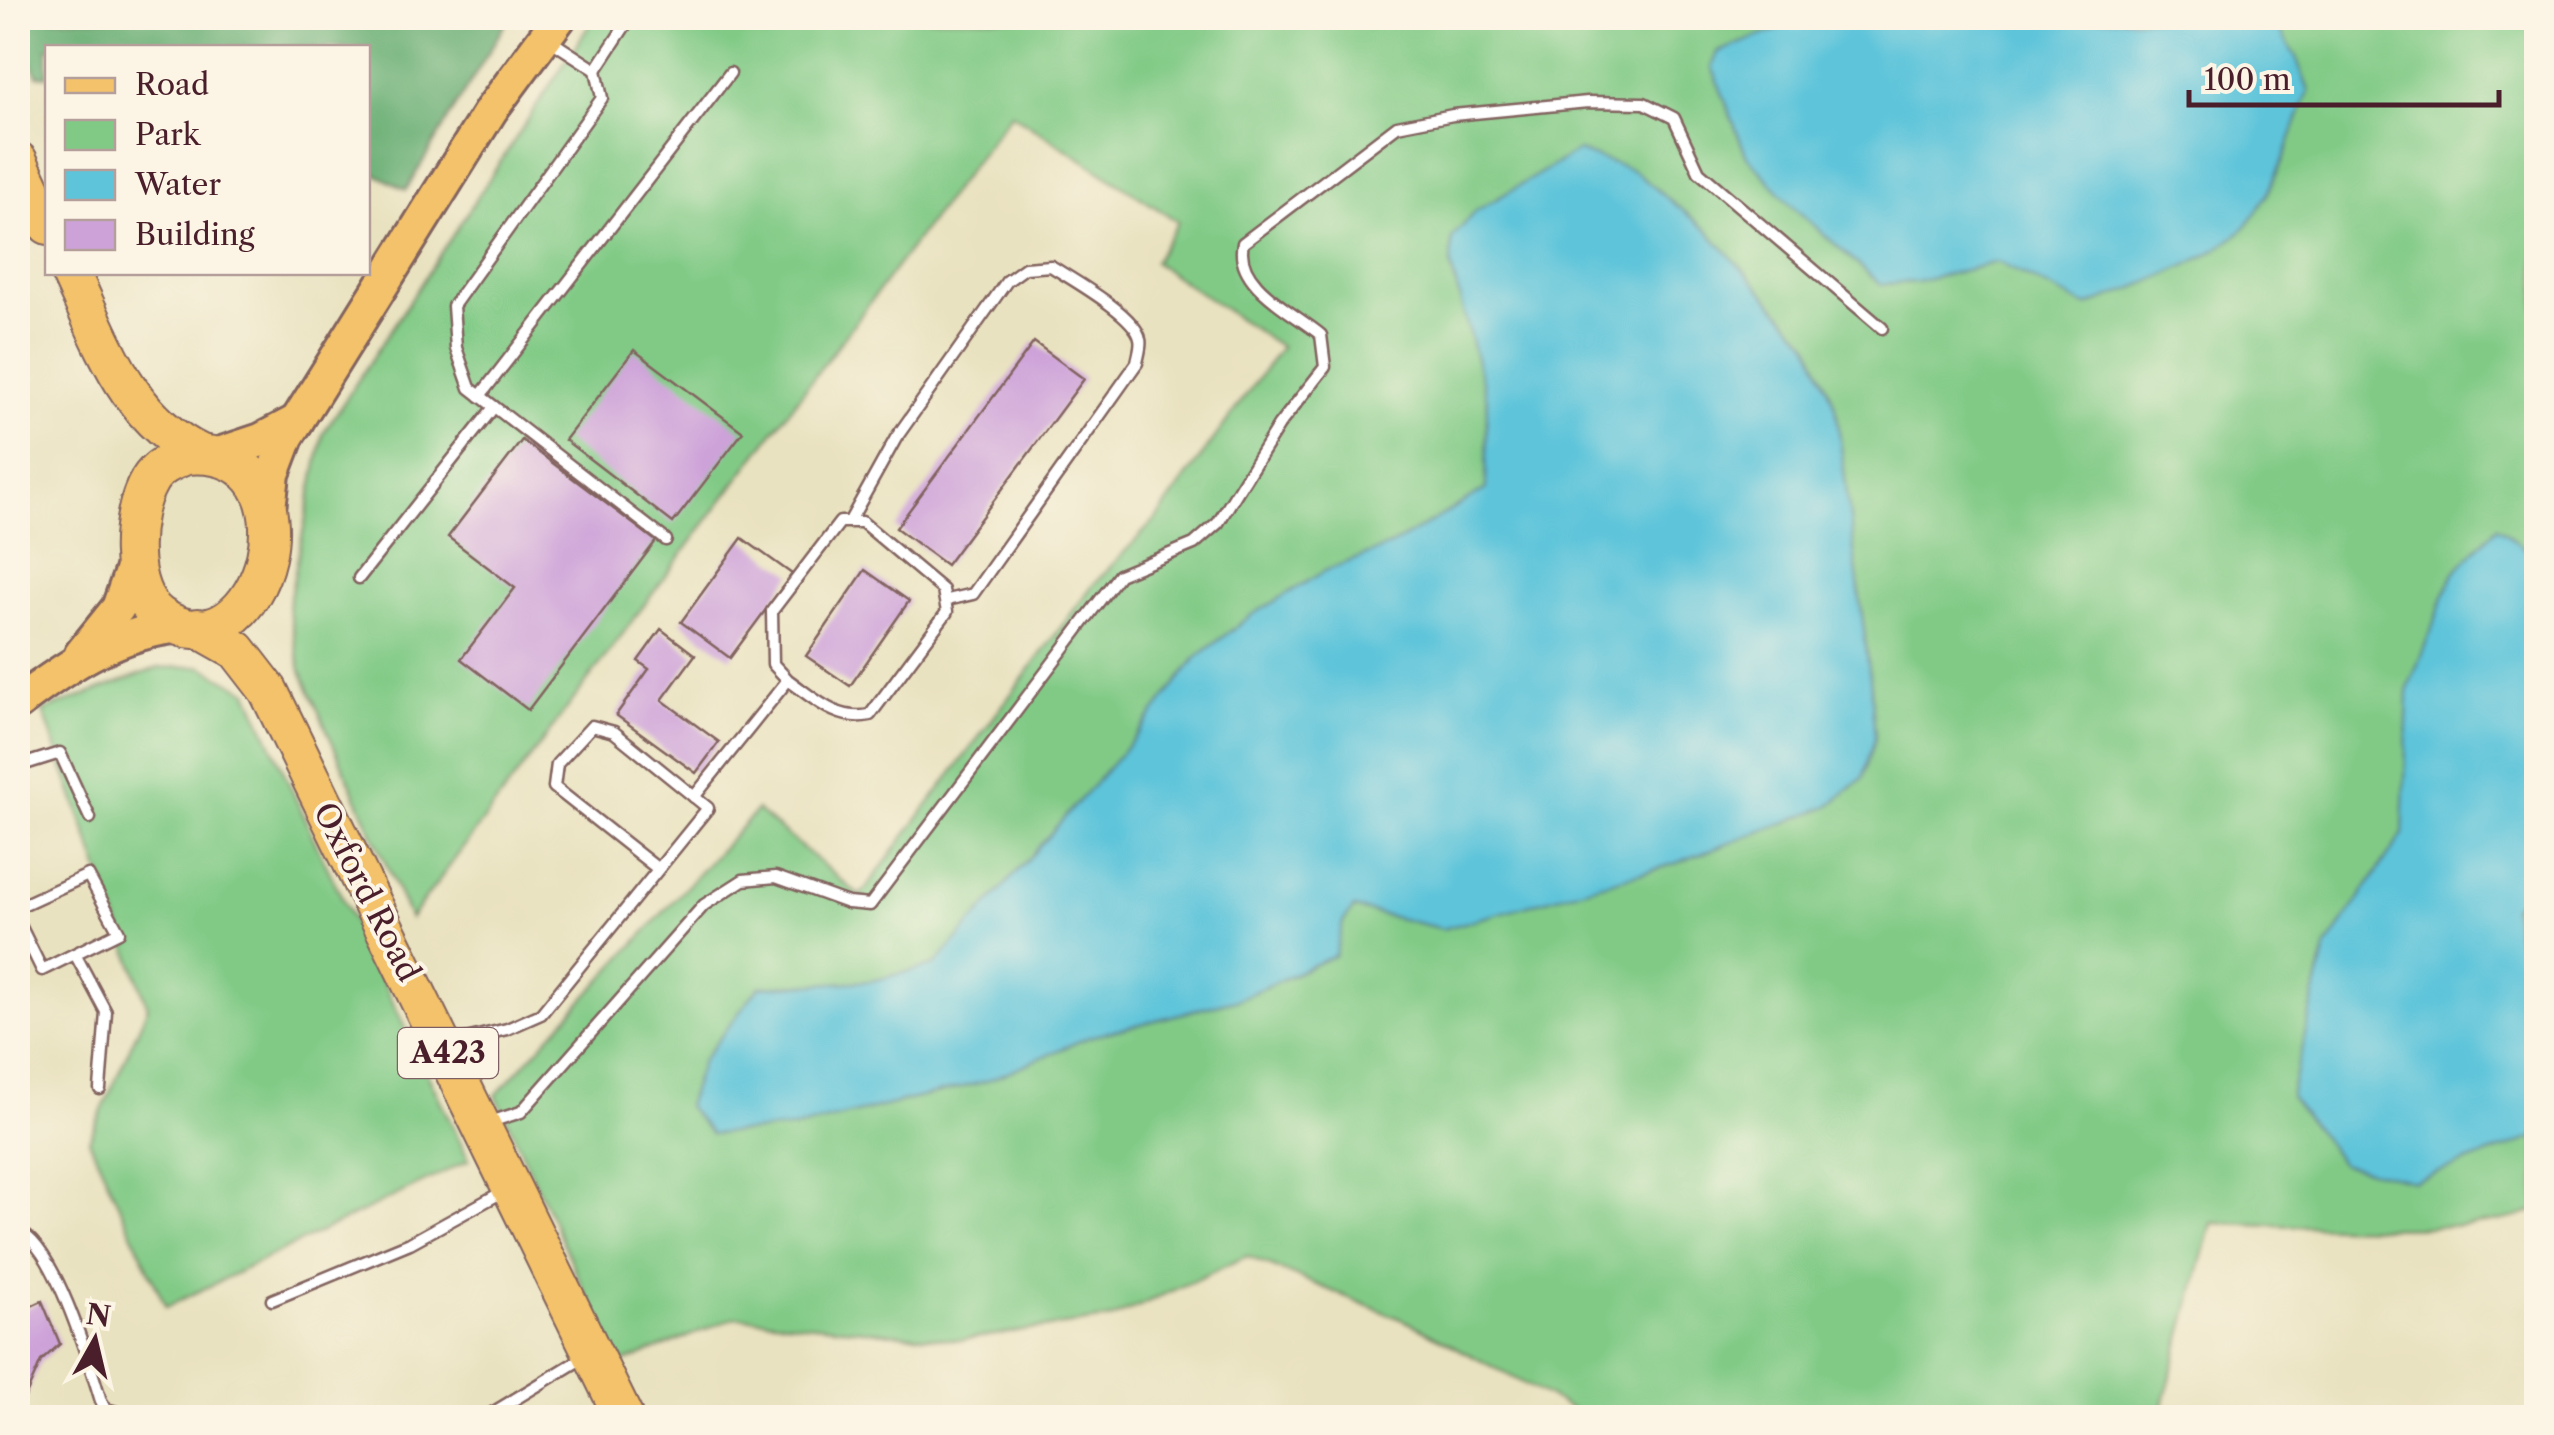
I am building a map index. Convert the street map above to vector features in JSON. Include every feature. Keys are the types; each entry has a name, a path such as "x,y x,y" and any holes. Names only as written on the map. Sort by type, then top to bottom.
{"highway":[{"path":"18,161 45,218"},
{"path":"71,275 123,384 140,459 134,564 137,587 148,606 190,627 232,618 250,602 260,582 268,518 266,501 252,476 231,459 208,454 165,435 123,384"},
{"path":"139,510 156,472 168,462 208,454"},
{"name":"Oxford Road","path":"260,582 257,630 268,690"},
{"name":"Oxford Road","path":"190,627 236,650 268,690 484,1124 624,1418"}],"main road":[{"path":"268,518 277,456 490,110 551,27"},
{"path":"208,454 261,440 298,420"},
{"path":"18,703 74,660 118,608 134,564"},
{"path":"74,660 124,638 190,627"}],"lane":[{"path":"596,70 630,18"},
{"path":"551,27 596,70 602,98 453,306 456,348 470,388 666,540"},
{"path":"480,396 730,74"},
{"path":"484,1124 521,1112 704,905 743,880 776,877 848,903 870,905 1119,575 1194,544 1218,523 1279,426 1324,367 1321,335 1251,281 1240,256 1242,242 1397,126 1569,104 1644,104 1674,118 1699,172 1882,328"},
{"path":"851,519 896,438 1007,281 1025,268 1051,266 1112,307 1136,330 1142,342 1136,363 973,594 947,600"},
{"path":"359,578 494,407"},
{"path":"840,522 862,522 943,590 947,600 946,612 870,715 838,715 788,680 773,664 772,611 840,522"},
{"path":"694,797 788,680"},
{"path":"444,1044 507,1029 540,1014 708,808 599,725 586,731 553,772 554,786 658,869"},
{"path":"18,756 25,764 60,753 90,818"},
{"path":"18,907 88,876 119,932 42,970 18,921"},
{"path":"76,954 106,1012 100,1089"},
{"path":"272,1300 410,1243 514,1186"},
{"path":"18,1232 35,1241 81,1334 100,1400 106,1409 120,1413"},
{"path":"484,1418 593,1352"}],"green space":[{"path":"18,18 509,18 406,190 370,171 370,45 45,45 45,76 37,75 18,32"},
{"path":"594,18 2536,18 2536,1210 2509,1219 2428,1227 2212,1223 2160,1417 1587,1417 1410,1323 1247,1256 1113,1318 960,1340 736,1317 618,1365 496,1095 757,810 860,896 1092,586 1156,519 1281,347 1154,262 1178,222 1011,113 410,919 301,671 288,606 323,434"},
{"path":"201,666 248,692 317,846 469,1160 166,1307 89,1140 148,1007 43,711 157,668"}],"water":[{"path":"1808,18 2272,18 2296,57 2309,91 2275,179 2246,226 2216,249 2171,272 2086,306 1997,262 1917,282 1880,284 1790,204 1746,155 1712,67 1718,52"},
{"path":"1578,151 1633,170 1707,230 1809,343 1836,407 1871,686 1875,738 1863,778 1829,806 1674,864 1443,929 1354,908 1343,922 1335,955 1239,999 1089,1037 987,1081 795,1128 711,1134 687,1106 702,1061 759,987 871,981 935,965 1137,735 1196,658 1250,616 1325,571 1392,545 1486,489 1487,399 1451,266 1452,238 1476,211"},
{"path":"2497,527 2536,557 2536,883 2512,907 2518,942 2536,955 2536,1137 2414,1181 2343,1165 2290,1096 2326,948 2403,834 2408,689 2453,574"}],"building":[{"path":"1034,342 1084,379 946,565 896,528"},
{"path":"634,350 743,432 673,523 565,440"},
{"path":"522,440 656,541 528,710 461,659 515,588 448,537"},
{"path":"742,538 792,574 730,658 681,622"},
{"path":"865,570 909,601 850,686 806,656"},
{"path":"661,629 695,655 662,700 719,742 696,773 616,715 649,669 638,661"},
{"path":"42,1301 60,1344 41,1361 18,1413 18,1312"}]}
